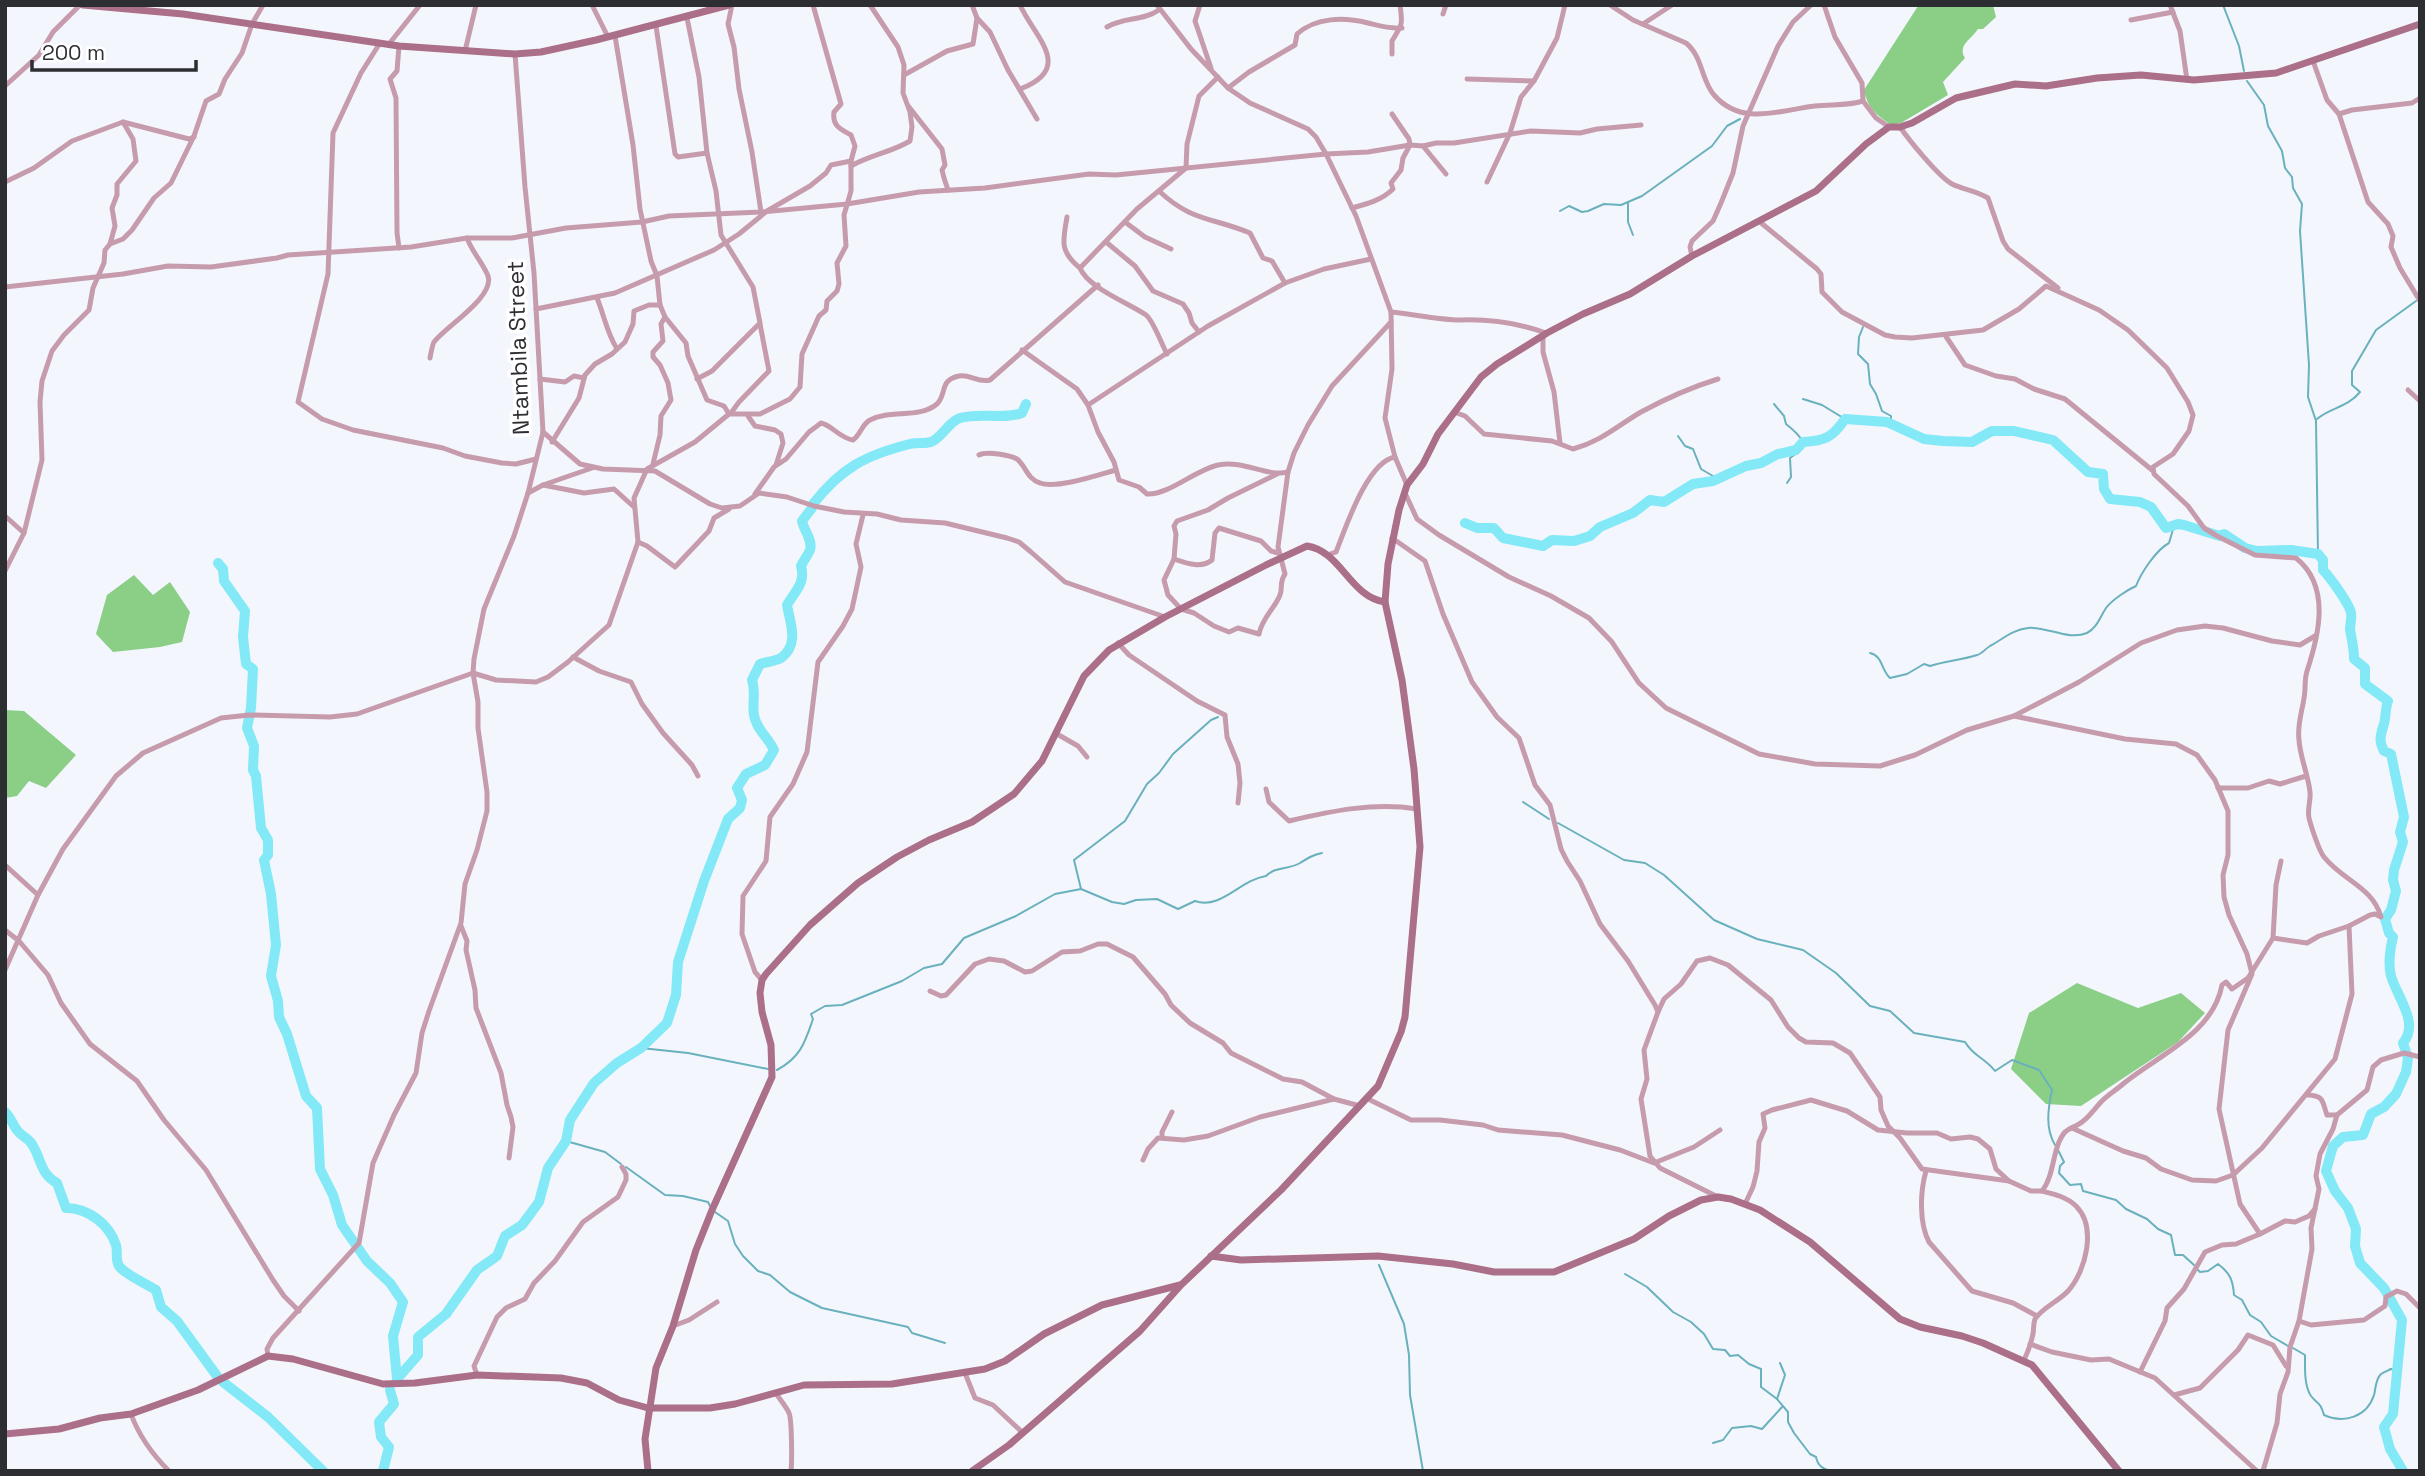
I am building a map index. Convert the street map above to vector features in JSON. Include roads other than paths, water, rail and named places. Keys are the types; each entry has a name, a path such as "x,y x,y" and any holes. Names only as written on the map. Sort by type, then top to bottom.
{"street":[{"path":"5,86 38,55 53,32 81,5 143,8 399,46 515,54 541,52 656,26 687,18 707,8 730,5 728,24 734,47 738,89 764,212"},
{"path":"5,571 24,533 42,460 42,381 49,358 58,342 89,310 97,275 104,262 105,250 110,244 127,235 154,198 167,188 194,136 206,100 219,94 225,79 242,53 252,24 263,5"},
{"path":"389,44 420,5"},
{"path":"592,5 611,36 633,145 642,222 657,276 660,305 665,317 686,343 697,379 707,400 724,406 730,414 748,416 770,410 790,399 800,387 804,348 819,316 826,310 827,301 837,291 838,259 846,246 844,215 851,191 851,164 855,146 853,138 838,129 835,124 834,112 841,104 813,5"},
{"path":"536,309 597,298 657,276 726,243 764,212 810,186 826,173 831,165 851,164 897,149 910,141 912,127 903,93 904,65 898,47 870,5"},
{"path":"972,5 977,18 990,32 1007,70 1037,119"},
{"path":"1020,5 1042,41 1050,63 1039,79 1020,89"},
{"path":"1200,5 1195,21 1216,76"},
{"path":"1392,54 1392,41 1402,28 1400,5"},
{"path":"1443,14 1446,5"},
{"path":"1487,182 1510,133 1521,97 1534,81 1557,38 1565,5"},
{"path":"1610,5 1691,48 1703,67 1712,93 1722,103 1742,113 1771,115 1802,108 1851,105 1863,101"},
{"path":"1643,24 1672,5"},
{"path":"1692,256 1692,241 1713,222 1733,173 1740,133 1784,35 1811,5"},
{"path":"1824,5 1835,37 1862,83 1863,101 1876,118 1889,127 1900,127 1955,98 2015,84 2046,86 2141,75 2186,80 2276,73 2420,24"},
{"path":"465,51 474,6"},
{"path":"1107,27 1118,21 1149,16 1158,8 1228,88 1250,103 1308,128 1316,137 1352,208 1391,312 1392,369 1385,418 1395,457 1417,519 1439,536 1509,577 1590,618 1612,642 1639,683 1666,708 1759,754 1824,765 1880,766 1915,755 1967,730 2014,716 2079,682 2141,643 2177,630 2205,626 2223,628 2300,645 2315,636"},
{"path":"2131,20 2172,8 2180,31 2186,80"},
{"path":"543,432 580,464 595,468 650,467 695,442 730,414 769,371 756,293 721,235 707,153 699,77 687,18"},
{"path":"904,75 947,51 971,46 977,18"},
{"path":"1228,88 1249,72 1295,45 1297,34 1313,23 1352,20 1386,29 1402,28"},
{"path":"656,26 675,153 678,157 707,153"},
{"path":"380,43 361,74 333,134 328,274 298,402 334,425 443,448 465,456 516,464 536,459"},
{"path":"399,46 397,71 390,79 397,98 399,248"},
{"name":"Ntambila Street","path":"461,923 465,884 481,837 488,801 478,728 476,682 472,673 484,609 514,536 543,432 536,309 515,54"},
{"path":"2313,61 2327,100 2339,114 2368,202 2388,225 2393,236 2391,247 2420,301"},
{"path":"1080,268 1125,222 1186,168 1187,144 1199,96 1216,76"},
{"path":"1466,79 1534,81"},
{"path":"2339,114 2351,110 2412,103 2420,99"},
{"path":"905,102 942,149 945,165 942,170 948,190"},
{"path":"1352,208 1372,202 1393,189 1391,183 1398,175 1410,145 1409,139 1392,114"},
{"path":"5,182 34,167 72,141 123,122 188,139 194,136"},
{"path":"110,244 115,226 112,208 117,195 117,184 136,161 133,139 123,122"},
{"path":"5,287 180,265 211,267 288,255 399,248 467,238 512,237 566,228 642,222 670,216 764,212 847,204 898,194 985,188 1089,174 1116,175 1368,152 1531,131 1580,133 1597,128 1641,125"},
{"path":"972,1471 1023,1433 1140,1331 1181,1285 1280,1190 1368,1099 1385,1071 1404,1024 1419,864 1417,809 1402,680 1385,602 1385,581 1392,538 1406,489 1423,464 1438,434 1489,371 1583,314 1630,294 1692,256 1816,191 1866,144 1889,127"},
{"path":"1900,127 1909,141 1952,183 1973,189 1988,198 2008,249 2069,295"},
{"path":"1423,146 1446,174"},
{"path":"1159,191 1170,202 1190,214 1250,233 1263,258 1272,261 1285,284"},
{"path":"1067,218 1062,243 1068,256 1080,268 1082,274 1150,318 1167,354"},
{"path":"1125,222 1145,237 1171,249"},
{"path":"1760,222 1817,269 1821,274 1822,292 1852,318 1885,335 1912,338 1983,330 2019,309 2046,286 2109,317 2142,342 2167,368 2188,401 2193,415 2189,431 2172,454 2152,470"},
{"path":"430,358 433,343 470,309 487,288 488,276 472,252 467,238"},
{"path":"1106,242 1135,267 1153,291 1183,304 1199,332"},
{"path":"1088,405 1199,332 1285,284 1324,269 1371,259"},
{"path":"776,465 786,459 809,432 821,423 846,439 853,440 860,435 864,424 872,419 904,412 912,414 934,405 941,399 945,386 956,377 990,380 1098,285"},
{"path":"597,298 609,337 617,349"},
{"path":"552,442 579,398 584,379 595,364 617,349 628,334 634,311 649,305 660,305"},
{"path":"1391,312 1460,320 1494,320 1545,335"},
{"path":"5,970 38,895 63,849 108,785 143,752 221,718 249,715 330,717 357,714 472,673 496,680 536,682 548,677 609,625 638,542 635,493 650,467 660,435 661,416 671,400 664,372 653,357 653,352 663,341 662,324 665,317"},
{"path":"1288,472 1277,474 1208,510 1177,522 1174,526 1174,559 1164,580 1168,595 1181,609 1229,632 1238,628 1259,634 1267,614 1280,597 1280,581 1285,574 1279,555 1288,472 1298,444 1324,398 1391,322"},
{"path":"697,379 712,371 760,323"},
{"path":"1545,335 1543,352 1554,392 1560,443"},
{"path":"1945,335 1965,365 1996,376 2015,379 2034,389 2065,399 2152,470 2188,506 2204,528 2246,552 2299,560 2312,576 2319,596 2320,610 2306,673 2298,728 2310,792 2308,817 2317,846 2324,857 2346,879 2365,889 2379,908 2381,917 2370,915 2307,943 2273,938"},
{"path":"1022,350 1073,386 1088,405 1119,480 1151,494 1219,465 1249,465 1277,474"},
{"path":"540,379 565,382 574,376 584,379"},
{"path":"1454,412 1465,416 1484,434 1560,443 1573,449 1613,432 1624,422 1664,401 1718,379"},
{"path":"2408,390 2420,401"},
{"path":"638,542 675,567 709,531 715,518 746,502 755,494 776,465 783,443 781,434 755,426 748,416"},
{"path":"979,454 990,452 1015,458 1030,477 1044,484 1088,480 1116,470"},
{"path":"1327,555 1336,552 1356,505 1376,469 1382,461 1395,457"},
{"path":"650,467 710,504 731,508"},
{"path":"528,493 542,485 595,468"},
{"path":"542,485 584,493 614,489 634,507"},
{"path":"755,494 777,495 814,506 863,515 877,514 901,520 946,523 1014,540 1065,582 1165,617"},
{"path":"762,980 755,972 742,934 743,896 766,861 770,817 793,784 807,752 818,662 852,609 861,567 856,544 863,515"},
{"path":"5,516 24,533"},
{"path":"1174,559 1193,565 1206,564 1212,560 1215,533 1219,528 1261,541 1279,555"},
{"path":"1392,538 1425,561 1443,614 1472,682 1497,717 1519,738 1535,785 1550,805 1567,862 1580,881 1600,924 1634,970 1658,1012"},
{"path":"648,1471 645,1439 656,1368 673,1326 696,1250 772,1077 771,1045 760,993 762,980 810,925 858,883 907,851 972,822 1014,794 1042,761 1083,676 1118,643 1279,555 1307,546 1327,555 1364,593 1377,601 1385,602"},
{"path":"1118,643 1129,655 1197,701 1225,715 1227,737 1238,764 1238,803"},
{"path":"573,657 600,671 631,682 642,704 698,776"},
{"path":"2014,716 2125,739 2176,744 2197,755 2218,788 2228,811 2224,897 2247,954 2252,974"},
{"path":"1057,734 1078,746 1087,757"},
{"path":"2218,788 2248,788 2269,781 2280,784 2306,776"},
{"path":"1266,789 1269,802 1289,821 1313,814 1375,805 1417,809"},
{"path":"2260,1234 2239,1204 2219,1109 2228,1030 2252,974 2273,938 2276,885 2281,861"},
{"path":"5,865 38,895"},
{"path":"461,923 467,942 476,1008 501,1073 511,1117 513,1127 509,1158"},
{"path":"268,1356 267,1349 273,1338 359,1243 373,1163 389,1124 416,1073 422,1033 461,923"},
{"path":"2072,1128 2123,1151 2146,1158 2161,1169 2192,1180 2216,1181 2233,1175 2262,1148 2335,1059 2352,994 2349,926"},
{"path":"5,930 19,941 48,975 61,1003 90,1044 137,1081 164,1120 206,1170 284,1296 299,1311"},
{"path":"930,991 941,996 946,995 975,964 989,959 1004,961 1025,972 1032,971 1062,952 1080,951 1098,944 1107,944 1133,957 1165,994 1171,1005 1190,1023 1223,1043 1231,1053 1283,1079 1302,1082 1334,1099 1360,1106"},
{"path":"1654,1163 1650,1156 1641,1099 1647,1079 1644,1050 1664,999 1681,984 1697,961 1710,958 1722,961 1771,1000 1788,1027 1799,1038 1806,1042 1833,1043 1850,1053 1880,1097 1881,1110 1888,1126 1920,1167 1926,1171 2009,1181 2031,1191 2064,1197 2077,1207 2084,1220 2086,1253 2075,1282 2037,1316 2031,1344 2024,1360"},
{"path":"2042,1191 2050,1182 2053,1162 2064,1133 2080,1124 2135,1074 2182,1042 2205,1020 2218,1002 2222,985 2226,982 2232,989 2252,974"},
{"path":"2263,1471 2277,1423 2280,1394 2288,1372 2290,1347 2299,1321 2312,1248 2311,1228 2319,1189 2316,1176 2320,1154 2337,1115 2367,1090 2373,1067 2381,1060 2404,1053 2420,1057"},
{"path":"2308,1095 2322,1099 2327,1115 2337,1115"},
{"path":"1143,1160 1158,1138 1184,1140 1208,1136 1260,1117 1334,1099"},
{"path":"1368,1099 1411,1120 1440,1120 1562,1135 1620,1150 1654,1163 1718,1197 1760,1210 1811,1242 1900,1319 1920,1327 1962,1336 2024,1360 2039,1371 2119,1471"},
{"path":"1745,1204 1757,1171 1759,1142 1765,1128 1763,1114 1811,1100 1847,1111 1878,1130 1937,1133 1951,1139 1979,1139 1990,1149 1996,1169 2009,1181"},
{"path":"1162,1138 1162,1132 1172,1112"},
{"path":"1654,1163 1694,1147 1720,1130"},
{"path":"477,1375 474,1366 493,1323 506,1308 525,1299 534,1283 555,1261 583,1222 618,1197 626,1180 622,1167"},
{"path":"1926,1171 1922,1187 1922,1206 1925,1234 1929,1242 1972,1291 2013,1303 2037,1316"},
{"path":"1211,1256 1241,1259 1378,1256 1453,1264 1494,1272 1554,1272 1634,1239 1688,1205 1718,1197"},
{"path":"2140,1372 2165,1321 2167,1308 2184,1289 2205,1252 2222,1245 2236,1244 2286,1221 2295,1222 2309,1216 2315,1209"},
{"path":"5,1434 59,1429 131,1414 198,1390 268,1356 293,1359 383,1384 477,1375 578,1380 619,1400 648,1408 710,1408 804,1385 882,1384 965,1373 1005,1361 1044,1334 1102,1304 1181,1285"},
{"path":"2299,1321 2311,1325 2364,1320 2385,1306 2386,1297 2397,1291 2406,1294 2420,1308"},
{"path":"673,1326 689,1320 717,1302"},
{"path":"2174,1395 2200,1388 2238,1350 2248,1335 2273,1345 2285,1361 2288,1372"},
{"path":"2031,1344 2052,1352 2091,1360 2109,1359 2155,1378 2189,1412 2257,1471"},
{"path":"965,1373 975,1398 993,1405 1023,1433"},
{"path":"776,1393 791,1420 791,1471"},
{"path":"131,1414 138,1434 170,1471"}],"waterway":[{"path":"2223,5 2239,46 2244,71"},
{"path":"2247,81 2264,105 2268,126 2282,151 2285,168 2292,177 2293,188 2302,204 2300,231 2309,365 2308,397 2316,421 2318,554"},
{"path":"1560,211 1569,206 1582,212 1604,204 1621,205 1642,196 1712,146 1727,126 1740,119"},
{"path":"1628,203 1628,222 1633,235"},
{"path":"2317,419 2350,401 2360,392 2352,385 2352,371 2376,330 2416,301"},
{"path":"1863,327 1859,337 1858,354 1868,364 1870,384 1882,411 1891,416 1891,421 1887,422"},
{"path":"1803,399 1822,405 1845,419"},
{"path":"813,504 844,472 867,458 910,444 931,442 960,418 1014,415 1022,413 1026,404"},
{"path":"1774,404 1784,416 1786,424 1799,436 1802,444 1790,458 1791,477 1787,483"},
{"path":"1465,523 1477,528 1494,528 1503,538 1543,546 1552,540 1574,541 1590,536 1600,527 1633,513 1650,500 1664,502 1693,484 1713,481 1778,454 1796,450 1803,442 1828,437 1845,419 1887,422 1924,439 1943,441 1972,442 1992,431 2014,431 2053,440 2088,472 2103,474 2104,489 2110,499 2140,502 2151,507 2166,528 2178,524 2220,536 2224,534 2245,548 2257,551 2291,550 2318,554 2323,560 2323,570 2350,609 2354,659 2365,668 2365,684 2388,701 2381,740 2384,751 2391,754 2404,817 2400,832 2403,842 2394,870 2396,891 2391,910 2385,919 2393,937 2391,976 2408,1019 2408,1035 2403,1043 2408,1058 2406,1072 2396,1094 2384,1107 2371,1114 2363,1135 2343,1137 2333,1146 2326,1171 2335,1191 2348,1208 2356,1229 2355,1246 2360,1263 2384,1288 2402,1320 2393,1414 2384,1427 2390,1449 2403,1471"},
{"path":"1678,436 1685,446 1693,449 1701,469 1713,476 1713,481"},
{"path":"397,1379 418,1355 418,1337 446,1314 477,1270 497,1256 505,1236 522,1225 539,1202 548,1168 566,1141 570,1120 594,1083 617,1063 641,1048 667,1023 676,995 678,962 704,881 728,819 740,808 742,800 737,788 746,774 765,765 774,750 755,720 752,680 760,664 781,658 790,646 792,633 787,605 801,582 801,566 810,550 802,521 812,508"},
{"path":"1870,653 1880,660 1890,678 1907,674 1924,664 1930,666 1979,654 2022,629 2035,628 2072,635 2087,633 2096,625 2109,605 2136,586 2149,562 2169,543 2174,526"},
{"path":"218,563 223,569 224,581 245,611 243,637 246,664 253,669 247,728 254,746 253,770 256,776 261,828 268,840 268,855 264,860 271,894 276,945 271,976 279,1017 306,1096 317,1108 320,1169 333,1195 342,1225 367,1261 390,1283 403,1302 393,1336 397,1379"},
{"path":"1081,889 1074,860 1125,821 1147,784 1173,754 1211,720 1218,717"},
{"path":"1523,802 1549,819"},
{"path":"1558,823 1624,860 1645,863 1664,875 1714,920 1757,939 1803,950 1836,973 1870,1006 1890,1011 1914,1033 1965,1042 1995,1071 2012,1060 2039,1070 2052,1090 2049,1125 2055,1145"},
{"path":"777,1070 792,1060 801,1048 813,1019 811,1014 825,1006 842,1005 902,981 924,968 942,964 964,938 1016,916 1055,894 1081,889 1112,902 1124,904 1136,900 1157,899 1178,909 1195,901 1204,903 1222,898 1274,871 1296,865 1322,853"},
{"path":"641,1048 688,1053 768,1069"},
{"path":"5,1112 15,1128 32,1144 48,1176 57,1183 66,1208 90,1214 103,1224 113,1237 119,1266 156,1290 161,1307 177,1321 217,1376"},
{"path":"566,1141 605,1152 621,1164"},
{"path":"2058,1150 2064,1162 2059,1173 2070,1185 2081,1184 2083,1191 2116,1200 2126,1209 2147,1219 2158,1229 2171,1235 2175,1255 2183,1255 2194,1265"},
{"path":"626,1167 665,1195 708,1202 710,1206"},
{"path":"715,1212 728,1221 735,1244 743,1256 758,1271 770,1275 790,1292 822,1308 908,1327 912,1333 945,1343"},
{"path":"2197,1269 2200,1272 2208,1271 2218,1264 2222,1267 2230,1277 2234,1295 2242,1300 2250,1315 2261,1322 2271,1336 2288,1346"},
{"path":"1379,1265 1404,1324 1409,1355 1410,1395 1423,1471"},
{"path":"1625,1274 1647,1287 1673,1312 1691,1322 1704,1334 1713,1349 1725,1350 1730,1356 1738,1355 1761,1369 1761,1387 1777,1399"},
{"path":"2293,1348 2305,1355 2306,1382 2311,1396 2320,1405 2324,1415 2332,1418 2354,1417 2366,1409 2371,1403 2381,1374 2391,1369 2398,1371"},
{"path":"1780,1363 1785,1375 1777,1399 1788,1412 1788,1422 1794,1433 1810,1454 1816,1457 1818,1463 1830,1471"},
{"path":"223,1382 268,1417 323,1471"},
{"path":"383,1471 389,1447 381,1437 379,1422 394,1404 390,1390"},
{"path":"1713,1443 1723,1440 1732,1428 1751,1426 1762,1429 1782,1407"}]}
